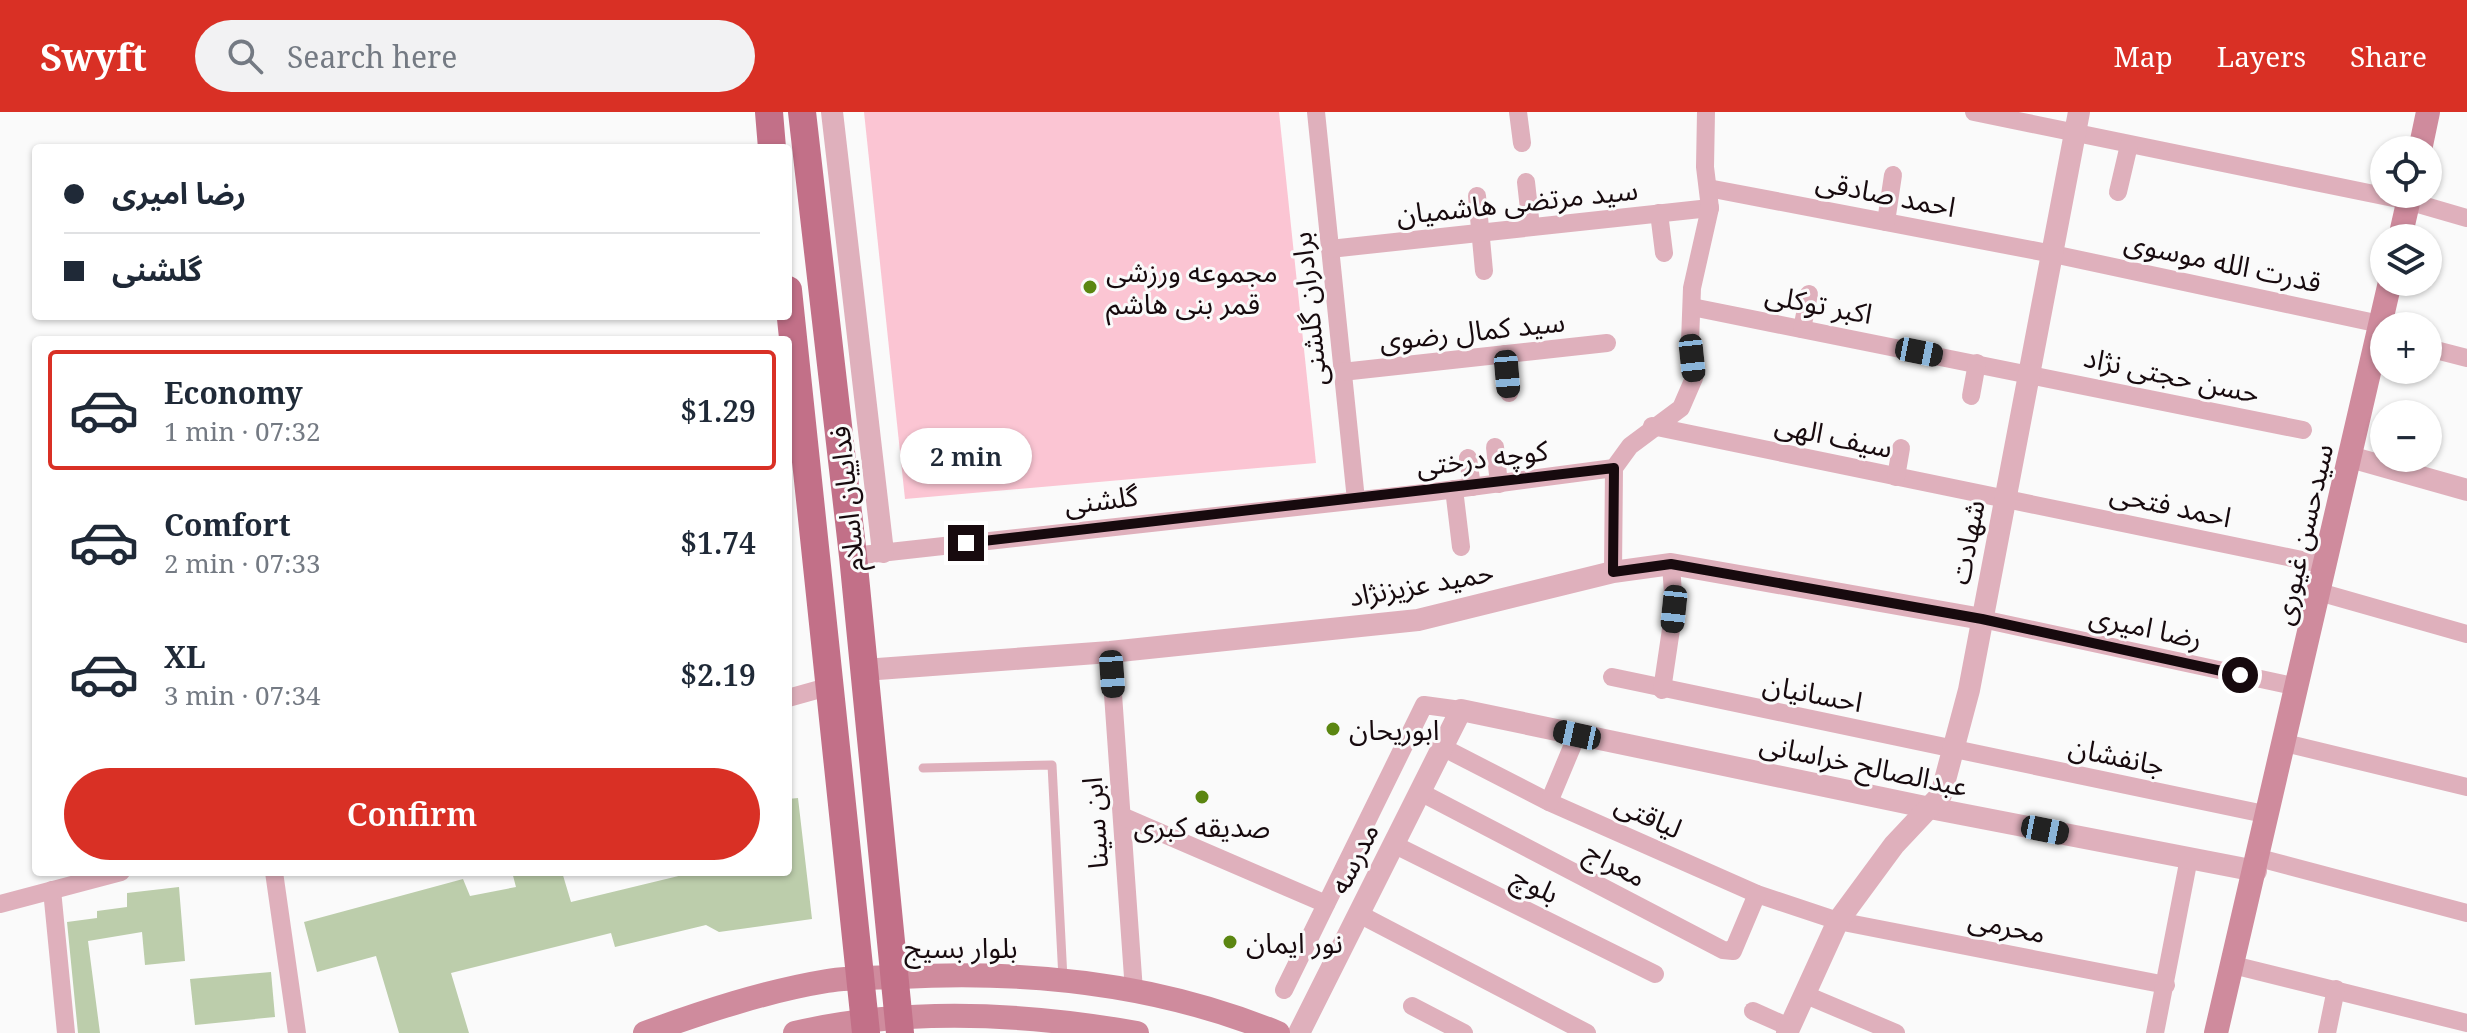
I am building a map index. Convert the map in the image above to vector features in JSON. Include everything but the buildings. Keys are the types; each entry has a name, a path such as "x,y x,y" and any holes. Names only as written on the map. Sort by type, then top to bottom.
{"main road":[{"path":"769,112 772,144"},
{"name":"فداییان اسلام","path":"802,112 853,556 900,1033"},
{"path":"2423,136 2428,112"},
{"name":"فداییان اسلام","path":"791,320 854,890 866,1033"},
{"name":"سیدحسن غیوری","path":"2222,1032 2233,965 2370,376"},
{"name":"بلوار بسیج","path":"645,1033 692,1016 828,980 959,974 1063,979 1134,991 1278,1033"},
{"path":"795,1033 840,1023 961,1015 1059,1019 1137,1033"}],"street":[{"path":"832,112 883,552"},
{"path":"1316,112 1325,112"},
{"name":"برادران گلشنی","path":"1316,112 1356,500"},
{"path":"1518,112 1522,143"},
{"path":"1613,572 1614,468 1630,446 1652,426 1681,408 1690,394 1694,378 1690,342 1692,288 1710,208 1706,112"},
{"path":"1974,112 2077,123 2129,145 2370,191"},
{"name":"شهادت","path":"1788,1030 1838,921 1894,845 1941,795 1982,619 2077,123"},
{"path":"2118,192 2129,145"},
{"path":"1886,222 1893,175"},
{"path":"1526,182 1531,227"},
{"name":"احمد صادقی","path":"1708,188 2053,254"},
{"path":"1477,196 1484,271"},
{"name":"سید مرتضی هاشمیان","path":"1330,249 1710,208"},
{"path":"2438,208 2467,218"},
{"path":"1659,213 1664,253"},
{"name":"قدرت الله موسوی","path":"2053,254 2370,329"},
{"path":"1802,329 1809,294"},
{"name":"اکبر توکلی","path":"1692,307 2030,374"},
{"name":"سید کمال رضوی","path":"1342,372 1607,343"},
{"path":"2442,352 2467,358"},
{"path":"1505,354 1509,393"},
{"path":"1971,396 1977,363"},
{"name":"حسن حجتی نژاد","path":"2030,374 2303,430"},
{"name":"سیف الهی","path":"1652,426 2005,499"},
{"path":"1495,447 1499,484"},
{"path":"1896,477 1901,448"},
{"path":"2350,457 2467,490"},
{"path":"1461,547 1463,488 1468,458"},
{"name":"کوچه درختی","path":"1356,500 1614,468"},
{"name":"احمد فتحی","path":"2005,499 2326,565"},
{"name":"گلشنی","path":"853,556 1356,500"},
{"path":"1662,690 1674,609 1671,564"},
{"name":"حمید عزیزنژاد","path":"864,670 1110,652 1418,620 1613,572 1671,564 1982,619"},
{"path":"2319,592 2467,634"},
{"name":"رضا امیری","path":"1982,619 2298,687"},
{"name":"ابن سینا","path":"1110,652 1134,991"},
{"name":"احسانیان","path":"1612,677 1662,690 1954,749"},
{"path":"792,697 831,686"},
{"path":"1284,990 1424,705 1461,710"},
{"name":"عبدالصالح خراسانی","path":"1461,710 1930,808 2189,858 2257,864"},
{"name":"مدرسه","path":"1299,1033 1461,710"},
{"path":"1549,802 1577,735"},
{"path":"2285,743 2467,787"},
{"name":"لیاقتی","path":"1442,747 1549,802 1757,894 1838,921"},
{"name":"جانفشان","path":"1954,749 2269,815"},
{"name":"معراج","path":"1420,792 1723,950 1733,951 1757,894"},
{"path":"1122,816 1326,904"},
{"name":"بلوچ","path":"1393,844 1655,974"},
{"path":"2155,1033 2189,858"},
{"path":"2257,864 2467,913"},
{"path":"0,891 9,902 106,876"},
{"path":"274,876 291,1032"},
{"path":"52,890 66,1033"},
{"path":"1359,914 1587,1033"},
{"name":"محرمی","path":"1838,921 2166,985"},
{"path":"2233,965 2336,989 2456,1025"},
{"path":"2327,1033 2336,989"},
{"path":"1806,995 1896,1033"},
{"path":"1412,1006 1464,1033"},
{"path":"1753,1011 1788,1030"}],"lane":[{"path":"923,768 1052,765 1063,979"}],"shaded area":[{"name":"مجموعه ورزشی قمر بنی هاشم","path":"864,112 1279,112 1316,463 905,499"}],"place":[{"name":"مجموعه ورزشی قمر بنی هاشم","path":"1090,287"},
{"name":"ابوریحان","path":"1333,729"},
{"name":"صدیقه کبری","path":"1202,797"},
{"name":"نور ایمان","path":"1230,942"}],"route":[{"path":"966,543 1196,515 1433,492 1614,468 1616,535 1613,572 1671,564 1982,619 2240,675"}]}
